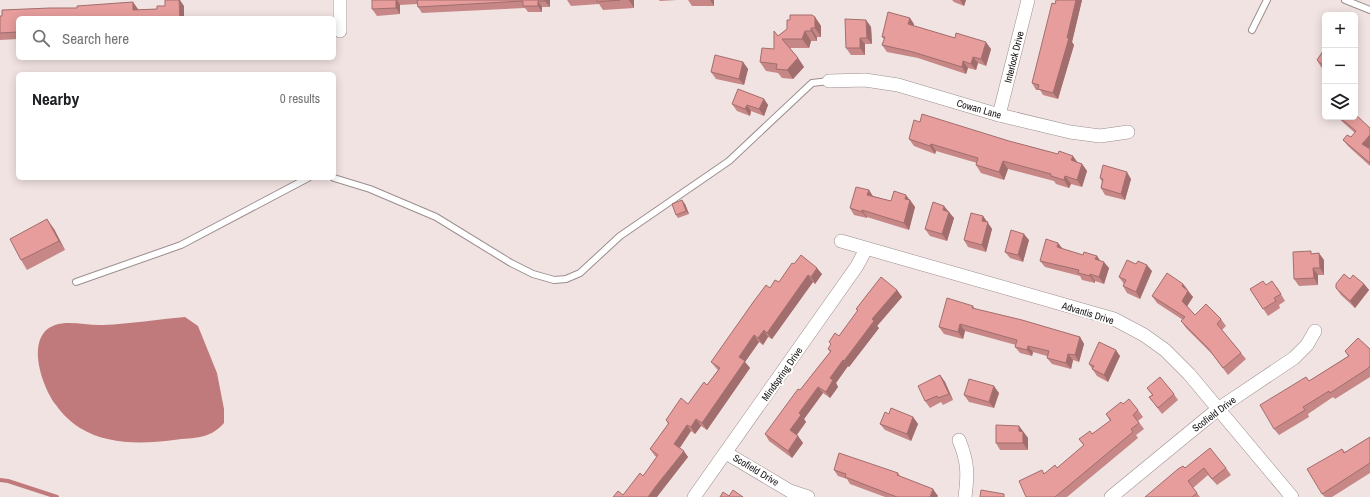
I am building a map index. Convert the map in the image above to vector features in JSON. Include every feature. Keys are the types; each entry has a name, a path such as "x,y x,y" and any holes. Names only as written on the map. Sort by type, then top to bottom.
{"street":[{"path":"340,0 340,31"},
{"name":"Interlock Drive","path":"999,115 1028,0"},
{"name":"Cowan Lane","path":"829,80 865,80 898,86 999,115 1070,132 1100,136 1128,132"},
{"name":"Advantis Drive","path":"841,241 1114,319 1144,335 1165,350 1189,374 1292,497"},
{"name":"Mindspring Drive","path":"694,497 857,266 866,249"},
{"name":"Scofield Drive","path":"1110,497 1218,409 1294,358 1307,345 1315,330"},
{"path":"959,440 966,458 968,476 965,497"},
{"name":"Scofield Drive","path":"726,453 790,490 808,497"}],"lane":[{"path":"1252,30 1267,0"},
{"path":"1345,0 1370,10"},
{"path":"336,179 370,190 436,217 511,263 533,274 554,280 566,279 580,273 620,236 729,161 812,83 829,80"},
{"path":"76,282 181,246 304,180"}],"shaded area":[{"path":"185,317 198,326 217,373 224,409 224,423 213,432 195,438 150,442 126,442 102,438 91,434 80,428 58,408 41,375 38,350 40,340 46,331 55,325 67,323 97,325"}],"building":[{"path":"165,0 179,0 180,16 16,16 16,32 0,33 0,16 2,16 2,10 77,8 77,6 133,2 133,10 157,9 157,6 165,6"},
{"path":"372,0 396,0 396,8 372,9"},
{"path":"417,0 545,1 538,1 538,6 523,6 523,1 418,7"},
{"path":"597,0 620,0 597,2"},
{"path":"1056,0 1076,0 1067,38 1069,38 1053,93 1038,89 1039,85 1032,83 1052,3 1055,4"},
{"path":"888,12 910,18 908,24 955,38 956,33 986,42 981,59 973,57 971,64 963,61 962,67 913,52 882,45 885,37 882,37"},
{"path":"790,15 812,15 815,17 815,28 811,28 811,31 805,31 802,39 782,39 798,58 787,70 776,69 777,64 760,62 762,48 774,49 774,31 778,36 787,29 787,20 790,20"},
{"path":"845,19 866,20 867,38 860,38 860,48 846,48"},
{"path":"1322,52 1322,64 1317,60"},
{"path":"715,55 743,62 739,79 711,72"},
{"path":"738,89 764,99 759,109 747,105 745,109 732,104"},
{"path":"922,114 1009,141 1058,154 1059,151 1073,156 1071,160 1082,164 1077,180 1065,176 1064,180 1051,176 1051,174 1003,161 999,172 976,165 978,158 909,139 914,120 920,122"},
{"path":"1358,117 1370,128 1370,135 1362,144 1370,149 1370,163 1343,140 1347,135 1351,137 1356,131 1343,120 1358,120"},
{"path":"1103,165 1127,172 1121,194 1101,188 1103,179 1100,178"},
{"path":"856,187 869,190 867,195 891,201 894,191 906,195 905,199 910,200 904,223 862,210 862,212 850,208"},
{"path":"682,200 686,211 676,215 672,204"},
{"path":"933,202 944,206 943,210 949,212 942,234 925,229"},
{"path":"971,213 983,216 982,221 988,222 982,245 964,240"},
{"path":"47,219 59,241 21,260 10,239"},
{"path":"1011,230 1024,234 1018,255 1005,252"},
{"path":"1046,239 1058,243 1057,247 1083,255 1084,252 1097,256 1095,259 1104,262 1099,277 1090,274 1090,276 1078,273 1079,270 1040,261"},
{"path":"1311,251 1311,254 1319,253 1320,268 1313,268 1314,278 1294,279 1293,252"},
{"path":"801,255 817,268 811,277 808,275 767,333 764,330 758,338 754,335 739,357 745,361 702,423 696,419 691,427 687,425 674,444 684,451 648,497 613,497 618,491 623,495 640,473 643,476 658,455 650,449 669,423 666,420 681,398 688,404 704,382 707,385 720,368 711,362 754,301 766,285 770,288 775,280 779,282 792,263 794,264"},
{"path":"1127,260 1136,264 1138,261 1147,265 1136,292 1123,286 1126,280 1119,277"},
{"path":"1167,273 1183,284 1182,286 1188,291 1182,301 1195,315 1206,304 1221,319 1217,324 1241,353 1223,368 1208,348 1181,321 1185,317 1152,296"},
{"path":"1344,274 1350,279 1353,275 1364,284 1350,301 1336,288 1336,284"},
{"path":"881,277 897,290 872,319 874,321 830,378 833,380 826,392 818,387 799,413 801,415 790,430 798,436 788,451 765,434 798,389 800,390 831,351 828,349 831,344 829,342 835,333 839,336 858,310 856,309"},
{"path":"1263,281 1266,285 1272,281 1281,294 1274,298 1276,301 1263,309 1250,289"},
{"path":"947,298 973,306 972,308 1022,320 1080,337 1075,355 1068,354 1066,363 1047,358 1049,351 1028,346 1027,350 1015,347 1017,340 960,324 958,332 939,327"},
{"path":"1358,338 1370,349 1370,366 1330,393 1329,391 1303,407 1305,410 1274,429 1260,405 1306,377 1309,381 1349,356 1345,351"},
{"path":"1099,342 1116,350 1104,375 1092,369 1094,366 1089,364"},
{"path":"940,375 949,394 938,398 937,396 925,401 918,386"},
{"path":"1160,377 1174,394 1158,408 1149,397 1153,395 1147,388"},
{"path":"969,379 994,386 989,402 964,395"},
{"path":"1129,399 1138,410 1133,415 1139,423 1131,429 1133,432 1055,497 1026,497 1019,481 1042,470 1044,474 1055,465 1057,468 1084,445 1079,439 1090,431 1092,434 1111,420 1106,414 1121,402 1123,404"},
{"path":"891,408 913,417 907,434 880,424 885,412 889,414"},
{"path":"996,425 1019,426 1019,431 1023,432 1023,443 996,443"},
{"path":"1370,437 1370,463 1322,494 1307,469 1342,449 1344,453"},
{"path":"1210,448 1226,468 1212,479 1204,468 1188,481 1197,493 1192,497 1145,497 1178,469 1183,466 1185,468"},
{"path":"839,453 898,473 897,475 933,489 930,497 897,497 845,477 846,474 834,470"},
{"path":"733,490 743,497 720,497 723,492 729,496"},
{"path":"981,490 1004,494 1004,497 980,497"}],"waterway":[{"path":"0,480 8,481 57,497"}]}
